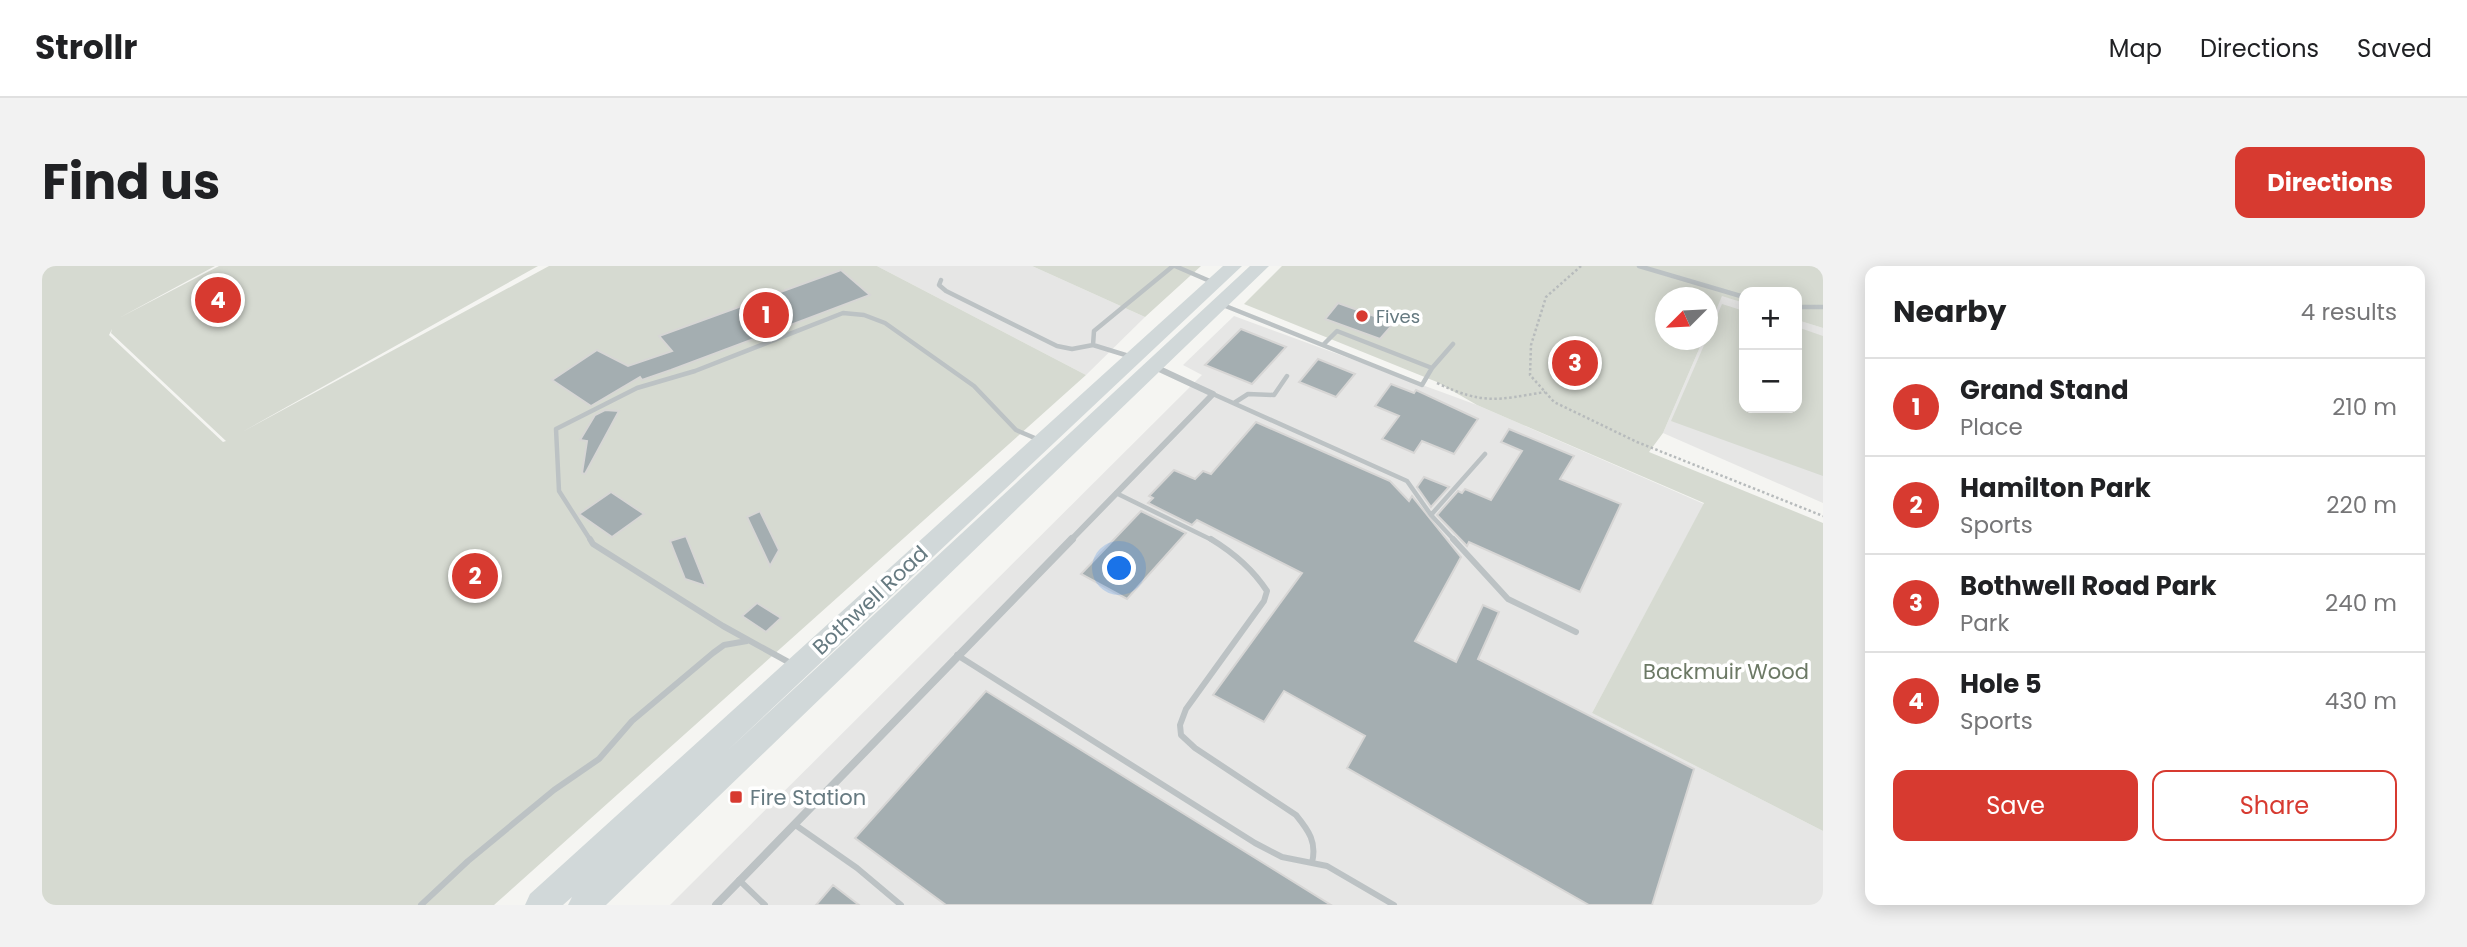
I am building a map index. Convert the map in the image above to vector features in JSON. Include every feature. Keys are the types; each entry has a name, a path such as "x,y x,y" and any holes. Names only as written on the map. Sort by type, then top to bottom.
{"main road":[{"name":"Bothwell Road","path":"1053,447 1132,357 1217,287 1260,266"},
{"name":"Bothwell Road","path":"541,905 810,674 1053,447 1155,367 1217,287"},
{"path":"1132,357 1155,367"},
{"name":"Bothwell Road","path":"584,905 810,674"}],"street":[{"path":"716,905 1213,394 1155,367"}],"lane":[{"path":"1093,345 1094,331 1174,266 1323,345 1422,385 1432,368 1453,344"},
{"path":"1639,266 1739,296"},
{"path":"941,280 939,285 946,291 1057,346 1072,349 1093,345 1132,357"},
{"path":"1802,307 1823,307"},
{"path":"810,674 750,641 593,544 559,491 556,429 637,388 695,371 844,313 864,315 885,323 974,386 1016,430 1053,447"},
{"path":"1323,345 1337,331 1432,368"},
{"path":"1234,403 1248,394 1274,395 1287,376"},
{"path":"1213,394 1407,481 1432,515 1508,599 1576,632"},
{"path":"1432,515 1450,498 1485,454"},
{"path":"1116,493 1209,540 1249,565 1261,578 1267,590 1264,601 1186,709 1180,725 1181,735 1197,751 1296,816 1310,831 1315,848 1312,863"},
{"path":"421,905 468,861 598,759 632,721 713,653 724,645 750,641"},
{"path":"957,655 1255,843 1282,857 1327,866 1394,905"},
{"path":"794,824 857,868 901,905"},
{"path":"739,880 765,905"}],"path":[{"path":"1581,266 1546,297 1531,345 1530,375 1554,402 1637,442 1823,516"},
{"path":"1426,378 1461,394 1491,401 1546,392"}],"shaded area":[{"path":"877,266 1032,266 1145,317 1086,375"},
{"path":"1722,295 1739,301 1739,413 1802,413 1802,322 1823,328 1823,503 1663,433 1699,350 1718,350 1718,305"},
{"path":"1234,316 1477,405 1704,504 1592,713 1823,831 1823,905 670,905 1202,375 1183,365"}],"green space":[{"path":"42,266 215,266 119,318 219,266 538,266 242,432 549,266 877,266 1086,375 494,905 42,905","holes":["112,329 111,333 226,441 223,442 109,335"]},
{"path":"1032,266 1201,266 1145,317"},
{"name":"Backmuir Wood","path":"1282,266 1823,266 1823,328 1802,322 1802,287 1739,287 1739,301 1722,296 1718,306 1718,287 1655,287 1655,350 1699,350 1663,433 1649,452 1823,523 1823,831 1592,713 1704,503 1477,405 1437,382 1244,304"},
{"path":"1722,304 1739,309 1739,413 1802,413 1802,329 1823,336 1823,476 1671,421 1702,350 1718,350 1718,313"}],"building":[{"path":"841,270 870,295 671,370 642,380 640,377 591,406 552,380 597,350 628,366 672,351 659,336"},
{"path":"1338,303 1394,323 1380,339 1325,319"},
{"path":"1241,329 1286,347 1252,384 1205,365"},
{"path":"1318,359 1355,374 1336,397 1299,382"},
{"path":"1391,384 1414,393 1416,390 1478,419 1454,454 1422,441 1414,453 1382,439 1399,416 1375,406"},
{"path":"605,410 619,411 585,474 582,473 587,441 580,440 595,415"},
{"path":"1256,422 1390,481 1409,501 1412,496 1461,557 1415,641 1456,662 1483,605 1499,612 1478,659 1694,769 1652,905 1589,905 1347,768 1365,736 1284,691 1264,722 1213,695 1302,573 1197,520 1192,525 1148,503 1153,498 1149,496 1174,470 1195,479 1203,471 1211,474"},
{"path":"1509,429 1574,456 1560,479 1621,504 1580,592 1469,542 1467,546 1437,515 1458,491 1462,493 1465,489 1491,500 1522,451 1501,442"},
{"path":"1424,477 1449,487 1431,507 1417,487"},
{"path":"611,492 644,514 612,537 579,514"},
{"path":"760,511 779,550 770,566 747,517"},
{"path":"1141,511 1186,533 1127,599 1081,574"},
{"path":"686,536 706,586 685,579 670,541"},
{"path":"757,603 781,618 766,632 742,616"},
{"path":"986,691 1331,905 946,905 855,838"},
{"path":"833,885 859,905 816,905"}],"place":[{"name":"Hole 5","path":"218,300"},
{"name":"Grand Stand","path":"766,315"},
{"name":"Fives","path":"1362,316"},
{"name":"Bothwell Road Park","path":"1575,363"},
{"name":"Hamilton Park","path":"475,576"},
{"name":"Fire Station","path":"736,797"}]}
